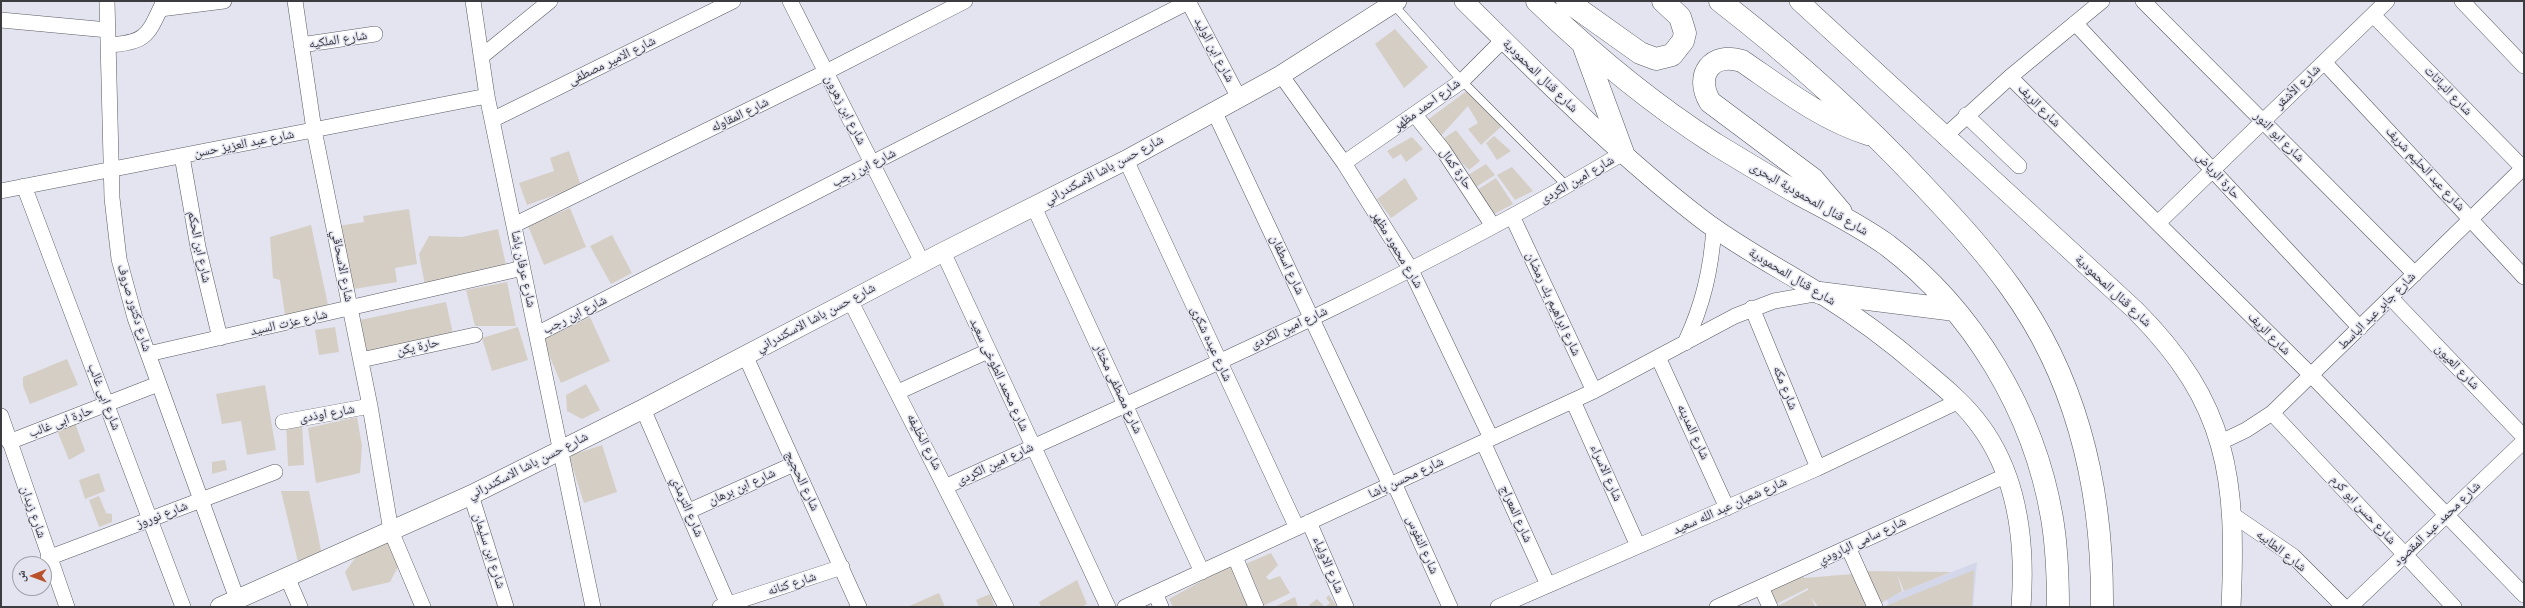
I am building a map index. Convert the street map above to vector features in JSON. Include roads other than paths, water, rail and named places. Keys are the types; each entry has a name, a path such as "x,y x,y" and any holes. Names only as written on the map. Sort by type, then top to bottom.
{"main road":[{"name":"شارع قنال المحمودية البحرى","path":"1537,1 1584,47 1631,84 1713,143 1787,187 1845,217 1905,260 1955,310 1991,360 2007,387 2026,429 2041,472 2052,517 2058,563 2058,607"},
{"path":"1567,1 1640,53 1656,59 1672,55 1683,41 1685,33 1680,17 1663,1"},
{"path":"1720,1 1795,62 1877,136 1986,255 2034,324 2054,361 2077,420 2093,481 2100,523 2102,607"},
{"path":"1584,47 1623,153"},
{"path":"1845,217 1825,190 1813,179 1710,102 1704,93 1703,82 1706,72 1712,64 1722,59 1732,58 1742,61 1815,110 1853,129 1877,136"},
{"path":"1820,293 1955,310"}],"street":[{"name":"شارع دكتور صروف","path":"107,1 111,169 114,228 119,259 126,289 158,384 237,599"},
{"path":"108,45 138,42 146,35 162,5 224,1"},
{"name":"شارع الاسحاقي","path":"295,1 314,130 370,406 391,531 423,607"},
{"name":"شارع عرفان باشا","path":"473,1 487,96 593,607"},
{"path":"481,57 550,1"},
{"name":"شارع الامير مصطفى","path":"492,120 733,1"},
{"name":"شارع ابن زهرون","path":"790,1 922,262"},
{"name":"شارع المقاوله","path":"514,225 826,72 965,1"},
{"name":"شارع ابن الوليد","path":"1189,1 1239,98"},
{"name":"شارع ابن رجب","path":"537,334 1189,1"},
{"name":"شارع قنال المحمودية","path":"1464,1 1561,97 1623,153 1714,228 1766,263 1820,293 1901,350 1959,401 1987,435 2007,474 2020,529 2023,574 2021,607"},
{"name":"شارع قنال المحمودية","path":"1799,1 1830,27 1944,137 2163,338 2190,376 2206,405 2221,442 2229,479 2233,515 2231,607"},
{"path":"1944,137 1966,115 2010,77 2102,1"},
{"name":"شارع ابو النور","path":"2143,1 2415,274"},
{"name":"شارع الأشقر","path":"2158,223 2387,1"},
{"path":"2462,1 2524,66"},
{"name":"شارع حسن باشا الاسكندراني","path":"220,607 471,495 643,409 922,262 1126,160 1281,75 1395,3"},
{"name":"شارع النباتات","path":"2373,15 2523,167"},
{"path":"1,20 108,30"},
{"name":"حارة الرياض","path":"2075,23 2360,328"},
{"name":"شارع الملكيه","path":"301,45 375,34"},
{"name":"شارع احمد مظهر","path":"1344,163 1462,81 1503,40"},
{"name":"شارع عبد الحليم شريف","path":"2324,62 2524,277"},
{"name":"شارع محمود مظهر","path":"1281,75 1344,163 1410,268 1487,440"},
{"name":"شارع الريف","path":"2010,77 2312,376 2524,595"},
{"name":"شارع عبد العزيز حسن","path":"1,191 487,96"},
{"name":"شارع اسطفان","path":"1214,111 1392,484"},
{"name":"حارة كمال","path":"1415,114 1456,169 1493,226"},
{"path":"1966,115 2019,166"},
{"name":"شارع امين الكردى","path":"947,486 1312,318 1512,216 1623,153"},
{"name":"شارع ابن الحكم","path":"182,156 198,247 220,338"},
{"name":"شارع عبده شكرى","path":"1126,160 1218,361 1303,525"},
{"name":"شارع جابر عبد الباسط","path":"2221,442 2246,430 2272,413 2312,376 2523,167"},
{"name":"شارع ابى غالب","path":"24,186 183,607"},
{"name":"شارع مصطفى مختار","path":"1034,207 1202,572"},
{"name":"شارع ابراهيم بك رمضان","path":"1512,216 1594,391"},
{"path":"1685,343 1698,316 1707,288 1714,228"},
{"name":"شارع محمد الطوخى سعيد","path":"943,252 1108,607"},
{"name":"شارع عزت السيد","path":"148,354 351,309 523,268"},
{"name":"شارع محسن باشا","path":"1125,607 1158,600 1202,572 1594,391 1718,324 1752,308 1782,300 1820,293"},
{"name":"شارع العيون","path":"2391,298 2524,437"},
{"name":"شارع الخليفه","path":"850,300 947,486 1006,607"},
{"name":"شارع مكه","path":"1752,308 1818,468"},
{"name":"حارة يكن","path":"361,360 475,334"},
{"path":"898,392 988,351"},
{"name":"شارع الحجيج","path":"745,356 859,607"},
{"name":"شارع المدينه","path":"1658,357 1727,508"},
{"name":"حارة ابى غالب","path":"9,442 158,384"},
{"name":"شارع الاسراء","path":"1573,401 1638,546"},
{"name":"شارع شعبان عبد الله سعيد","path":"1498,607 1818,468 1959,401"},
{"name":"شارع اوذدى","path":"283,422 370,406"},
{"name":"شارع الترمذي","path":"643,409 689,511 726,606"},
{"name":"شارع حسن ابو كرم","path":"2272,413 2454,607"},
{"name":"شارع زيدان","path":"1,416 47,556"},
{"name":"شارع المعراج","path":"1487,440 1548,585"},
{"name":"شارع محمد عبد المقصود","path":"2350,607 2524,441"},
{"name":"شارع ابن برهان","path":"689,511 794,464"},
{"name":"شارع نوروز","path":"52,557 275,472"},
{"name":"شارع سامى البارودي","path":"1717,607 2007,474"},
{"name":"شارع النفوس","path":"1392,484 1450,607"},
{"name":"شارع ابن سليمان","path":"471,495 506,607"},
{"name":"شارع الطابيه","path":"2233,515 2293,556 2344,607"},
{"name":"شارع الاولياء","path":"1303,525 1346,607"},
{"path":"1848,547 1875,607"},
{"path":"1235,557 1256,607"},
{"name":"شارع زيدان","path":"52,568 67,607"},
{"name":"شارع كنانه","path":"726,606 842,568"},
{"path":"287,577 300,607"},
{"path":"1761,587 1770,607"}],"lane":[{"path":"1395,3 1462,81 1567,186"}]}
